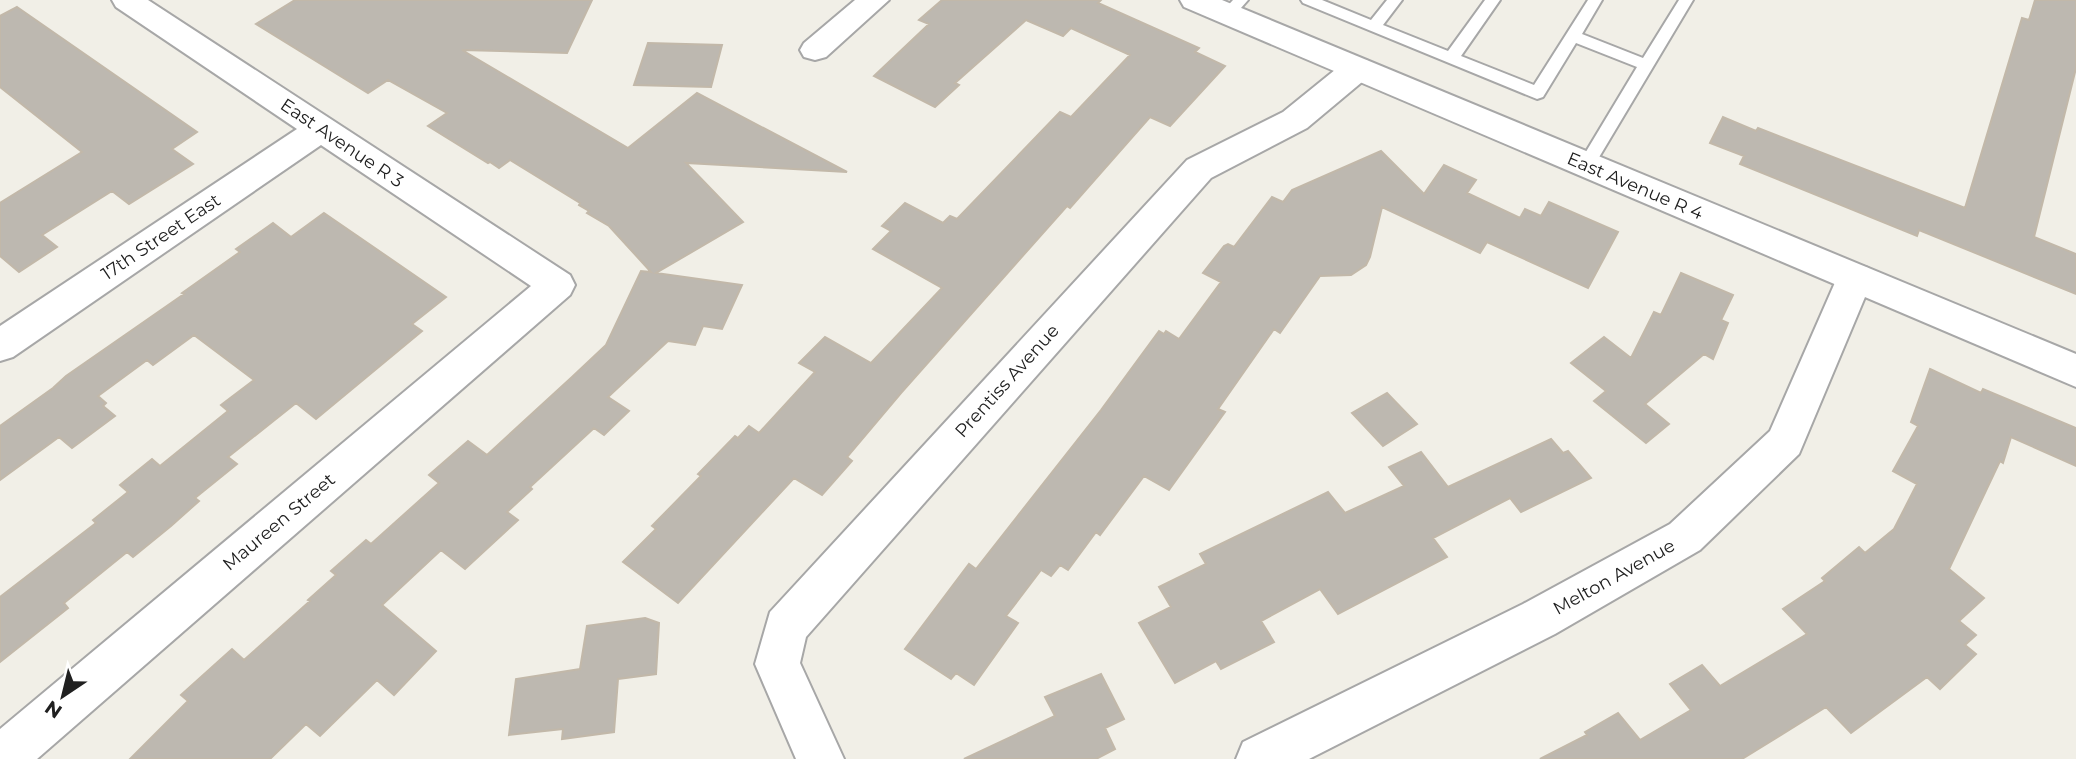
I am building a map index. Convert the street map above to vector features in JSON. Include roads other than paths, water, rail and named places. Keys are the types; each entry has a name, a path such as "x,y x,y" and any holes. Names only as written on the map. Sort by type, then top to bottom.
{"street":[{"name":"East Avenue R 3","path":"127,0 556,285"},
{"path":"815,50 874,0"},
{"name":"East Avenue R 4","path":"1195,0 1234,7 1357,69 2076,371"},
{"name":"Prentiss Avenue","path":"820,759 777,664 786,627 1199,169 1294,120 1357,69"},
{"name":"17th Street East","path":"0,345 321,129"},
{"name":"Melton Avenue","path":"1260,759 1539,619 1685,537 1785,442 1855,278"},
{"name":"Maureen Street","path":"1,759 556,285"}],"lane":[{"path":"1308,0 1537,93 1595,0"},
{"path":"1373,27 1395,0"},
{"path":"1451,58 1493,0"},
{"path":"1586,165 1686,0"},
{"path":"1573,36 1647,65"}]}
